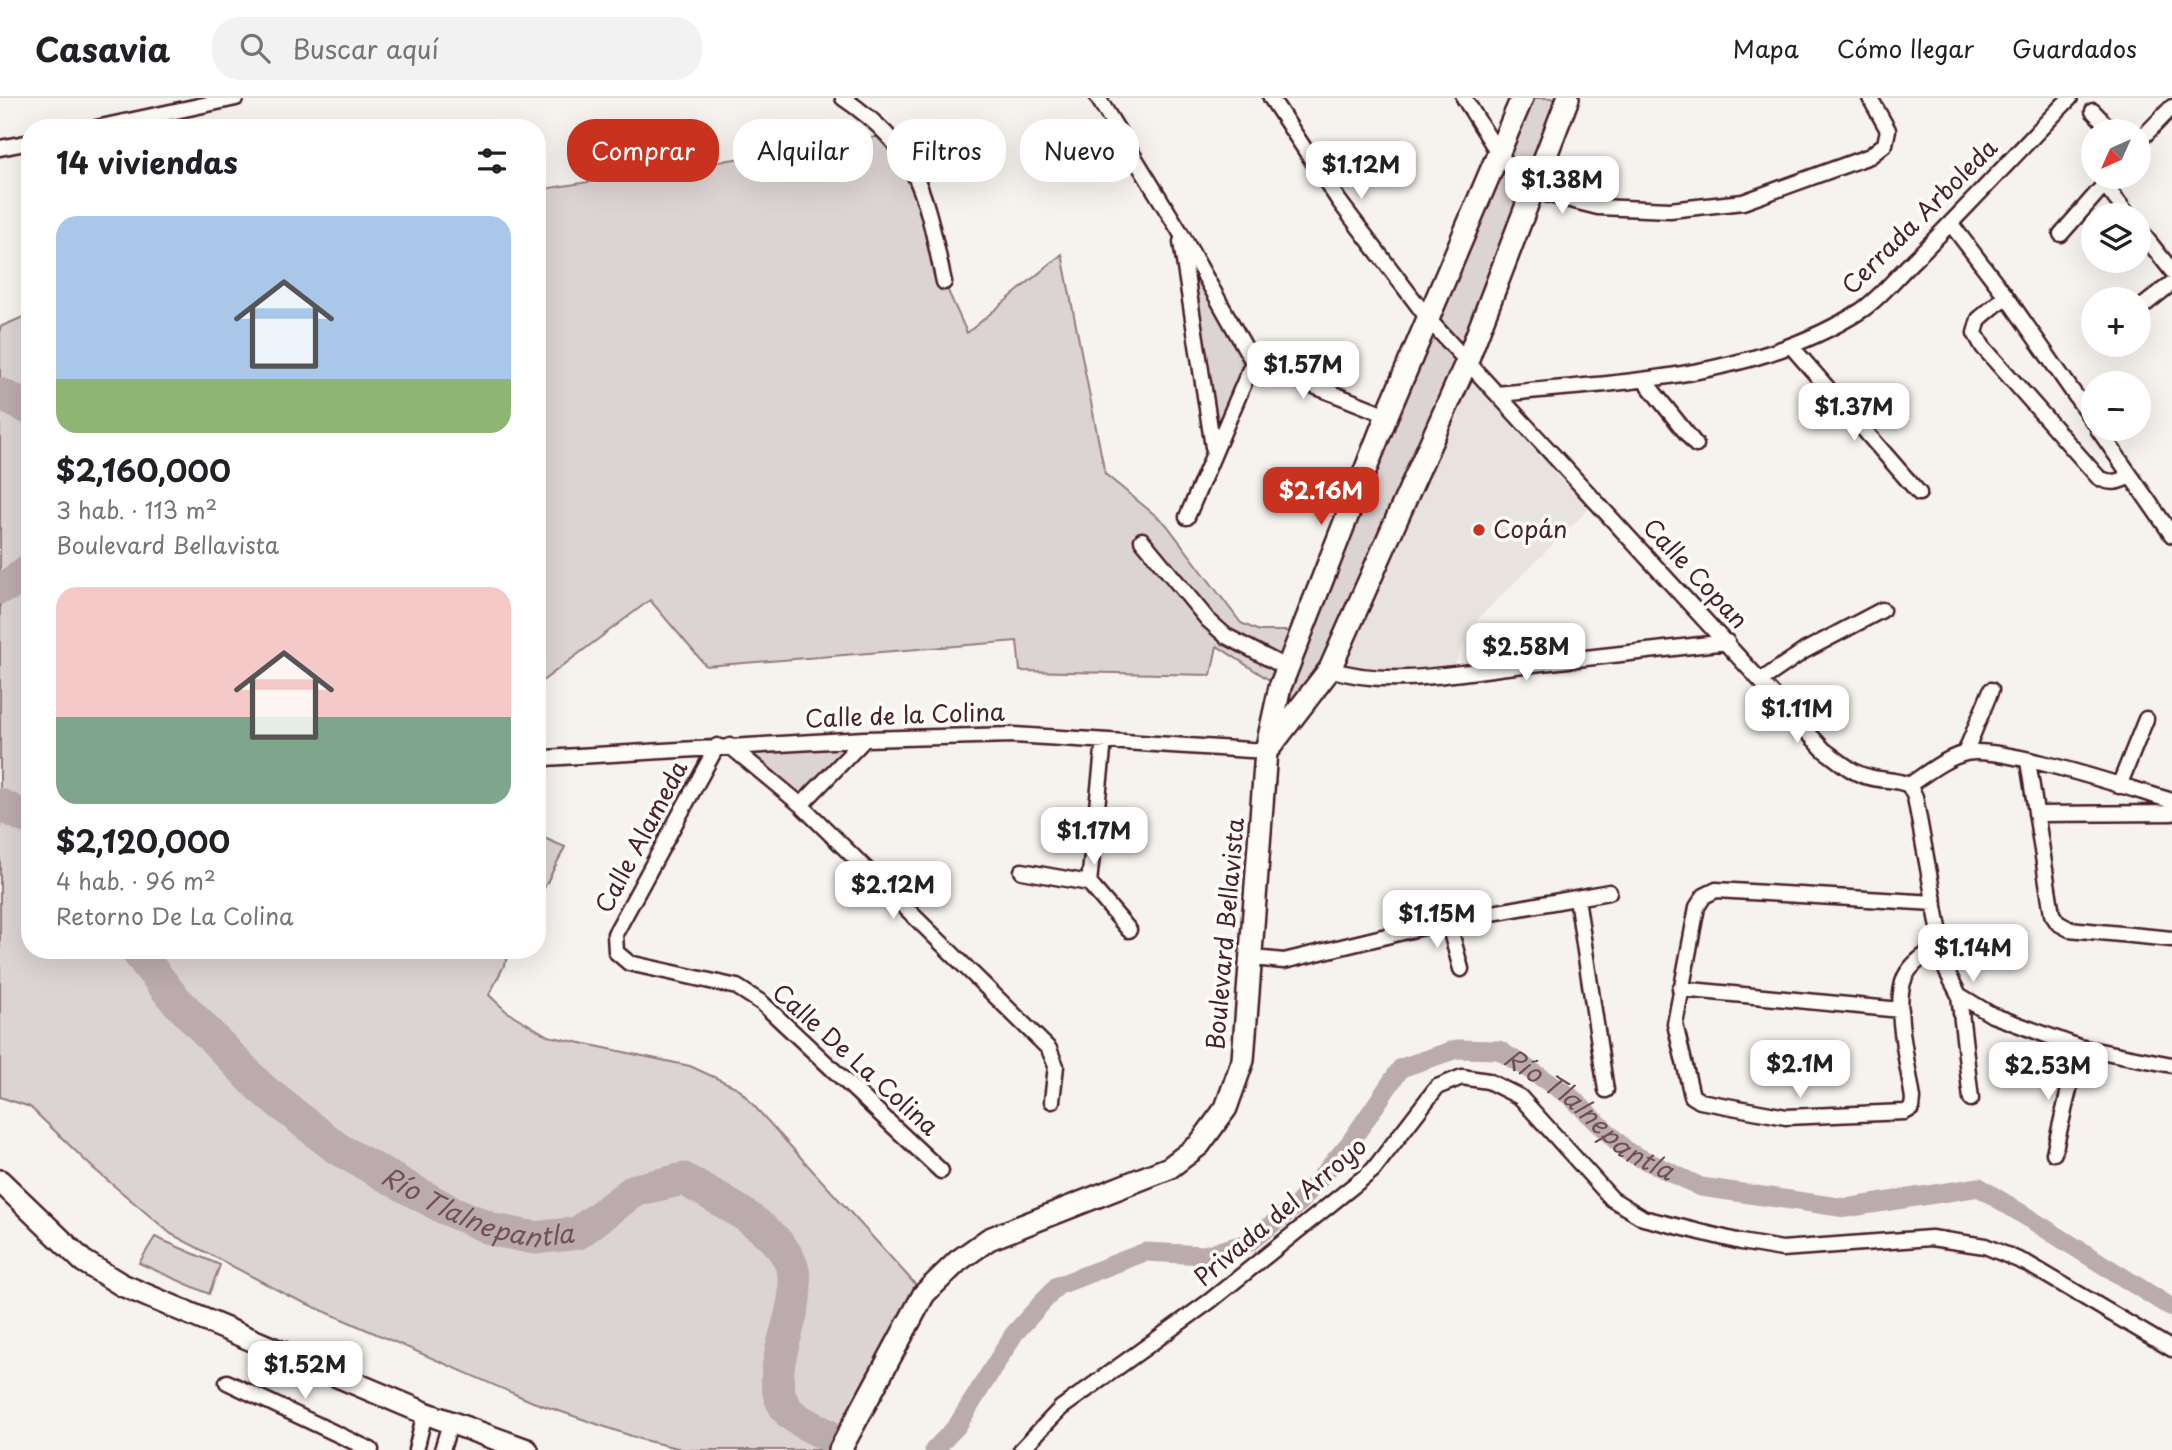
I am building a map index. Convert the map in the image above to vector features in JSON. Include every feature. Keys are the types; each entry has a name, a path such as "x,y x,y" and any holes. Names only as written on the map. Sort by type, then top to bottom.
{"main road":[{"name":"Boulevard Bellavista","path":"850,1441 924,1294 958,1261 989,1239 1169,1168 1199,1145 1226,1108 1243,1060 1253,958 1266,751 1280,687 1387,415 1500,156 1522,98"},
{"path":"1266,751 1330,669 1467,360 1568,98"},
{"path":"0,1181 83,1261 102,1275 425,1413 527,1450"}],"street":[{"path":"138,119 236,98"},
{"path":"842,98 870,116 910,162 929,210 944,282"},
{"path":"1098,98 1179,230 1253,362 1387,415"},
{"name":"Calle Copan","path":"1270,98 1339,201 1429,320 1763,679 1824,750 1868,778 1895,779 1909,785"},
{"path":"1464,98 1500,156 1534,191 1598,207 1670,210 1743,202 1870,156 1885,144 1888,130 1870,98"},
{"name":"Cerrada Arboleda","path":"1497,394 1643,380 1728,364 1791,346 1829,330 1865,309 1951,224 2070,98"},
{"path":"2151,129 2172,107"},
{"path":"2093,111 2101,119"},
{"path":"0,148 21,144"},
{"path":"2061,234 2100,189"},
{"path":"1951,224 2006,296 2081,404"},
{"path":"1179,230 1214,448"},
{"path":"2151,244 2172,271"},
{"path":"2151,300 2172,283"},
{"path":"2006,296 1979,319 1975,333 1983,347 2098,477 2107,483 2131,476"},
{"path":"1791,346 1919,493"},
{"path":"1187,517 1214,448 1253,362"},
{"path":"1643,380 1696,445"},
{"path":"2106,441 2172,535"},
{"path":"1142,540 1208,620 1226,636 1287,668"},
{"path":"1763,679 1804,651 1882,610"},
{"path":"1330,669 1350,676 1373,678 1451,673 1727,642"},
{"path":"1965,753 1991,690"},
{"path":"2119,786 2146,719"},
{"name":"Calle de la Colina","path":"546,758 865,738 1014,735 1266,751"},
{"path":"801,806 865,738"},
{"path":"1089,883 1104,741"},
{"path":"723,746 801,806 1049,1049 1056,1066 1052,1101"},
{"name":"Calle Alameda","path":"616,952 615,934 723,746"},
{"path":"1971,1099 1959,995 1947,972 1915,797 1909,785 1936,767 1965,753 1984,752 2028,761 2172,801"},
{"path":"2028,761 2052,914 2058,923 2069,929 2172,939"},
{"path":"2036,814 2172,813"},
{"path":"1022,872 1089,883 1129,930"},
{"path":"1935,903 1716,890 1704,895 1698,907 1675,1024 1692,1096 1700,1101 1786,1117 1905,1112 1912,1108 1901,1010 1904,979 1921,958 1941,944"},
{"path":"1253,958 1284,961 1448,921 1609,892"},
{"path":"1577,898 1605,1090"},
{"path":"1448,921 1461,969"},
{"name":"Calle De La Colina","path":"616,952 629,963 737,987 762,1003 941,1171"},
{"path":"1680,989 1901,1010"},
{"path":"1959,995 1992,1015 2079,1047 2172,1065"},
{"path":"2054,1153 2079,1047"},
{"name":"Privada del Arroyo","path":"1021,1450 1061,1408 1210,1301 1373,1170 1437,1087 1462,1077 1488,1081 1520,1097 1612,1199 1643,1218 1782,1249 1931,1237 1985,1246 2028,1264 2172,1349"},
{"path":"227,1382 371,1450"},
{"path":"416,1450 425,1413"},
{"path":"442,1450 450,1423"}],"shaded area":[{"path":"1522,98 1566,98 1330,669 1266,751 1280,687 1217,646 1211,675 1020,671 1017,641 706,666 650,600 546,678 546,189 588,182 719,182 719,162 733,159 733,182 873,182 873,138 887,135 887,182 916,182 944,282 967,333 1062,254 1105,474 1166,524 1241,623 1259,631 1302,631"},
{"path":"1179,230 1253,362 1214,448"},
{"path":"21,318 21,959 507,959 489,995 506,1011 548,1036 690,1066 738,1088 924,1294 840,1450 686,1450 643,1440 533,1402 289,1296 171,1234 93,1168 30,1107 0,1097 0,327"},
{"name":"Copán","path":"1467,361 1596,502 1472,625 1451,673 1330,669"},
{"path":"865,739 801,805 730,746"},
{"path":"546,839 565,847 546,884"},
{"path":"155,1237 220,1265 209,1294 139,1263"}],"waterway":[{"name":"Río Tlalnepantla","path":"0,394 21,404"},
{"name":"Río Tlalnepantla","path":"0,588 21,576"},
{"name":"Río Tlalnepantla","path":"0,805 21,815"},
{"name":"Río Tlalnepantla","path":"143,959 172,996 262,1089 338,1149 446,1209 494,1230 535,1238 578,1233 635,1190 684,1179 745,1215 783,1250 791,1264 795,1283 794,1302 779,1361 777,1380 780,1397 790,1413 827,1435"},
{"name":"Río Tlalnepantla","path":"934,1450 957,1426 1014,1334 1057,1286 1145,1252 1204,1255 1248,1243 1299,1203 1349,1144 1401,1068 1457,1049 1499,1050 1570,1096 1628,1152 1701,1187 1846,1208 1979,1187 2172,1308"}],"place":[{"name":"Copán","path":"1479,530"}]}
